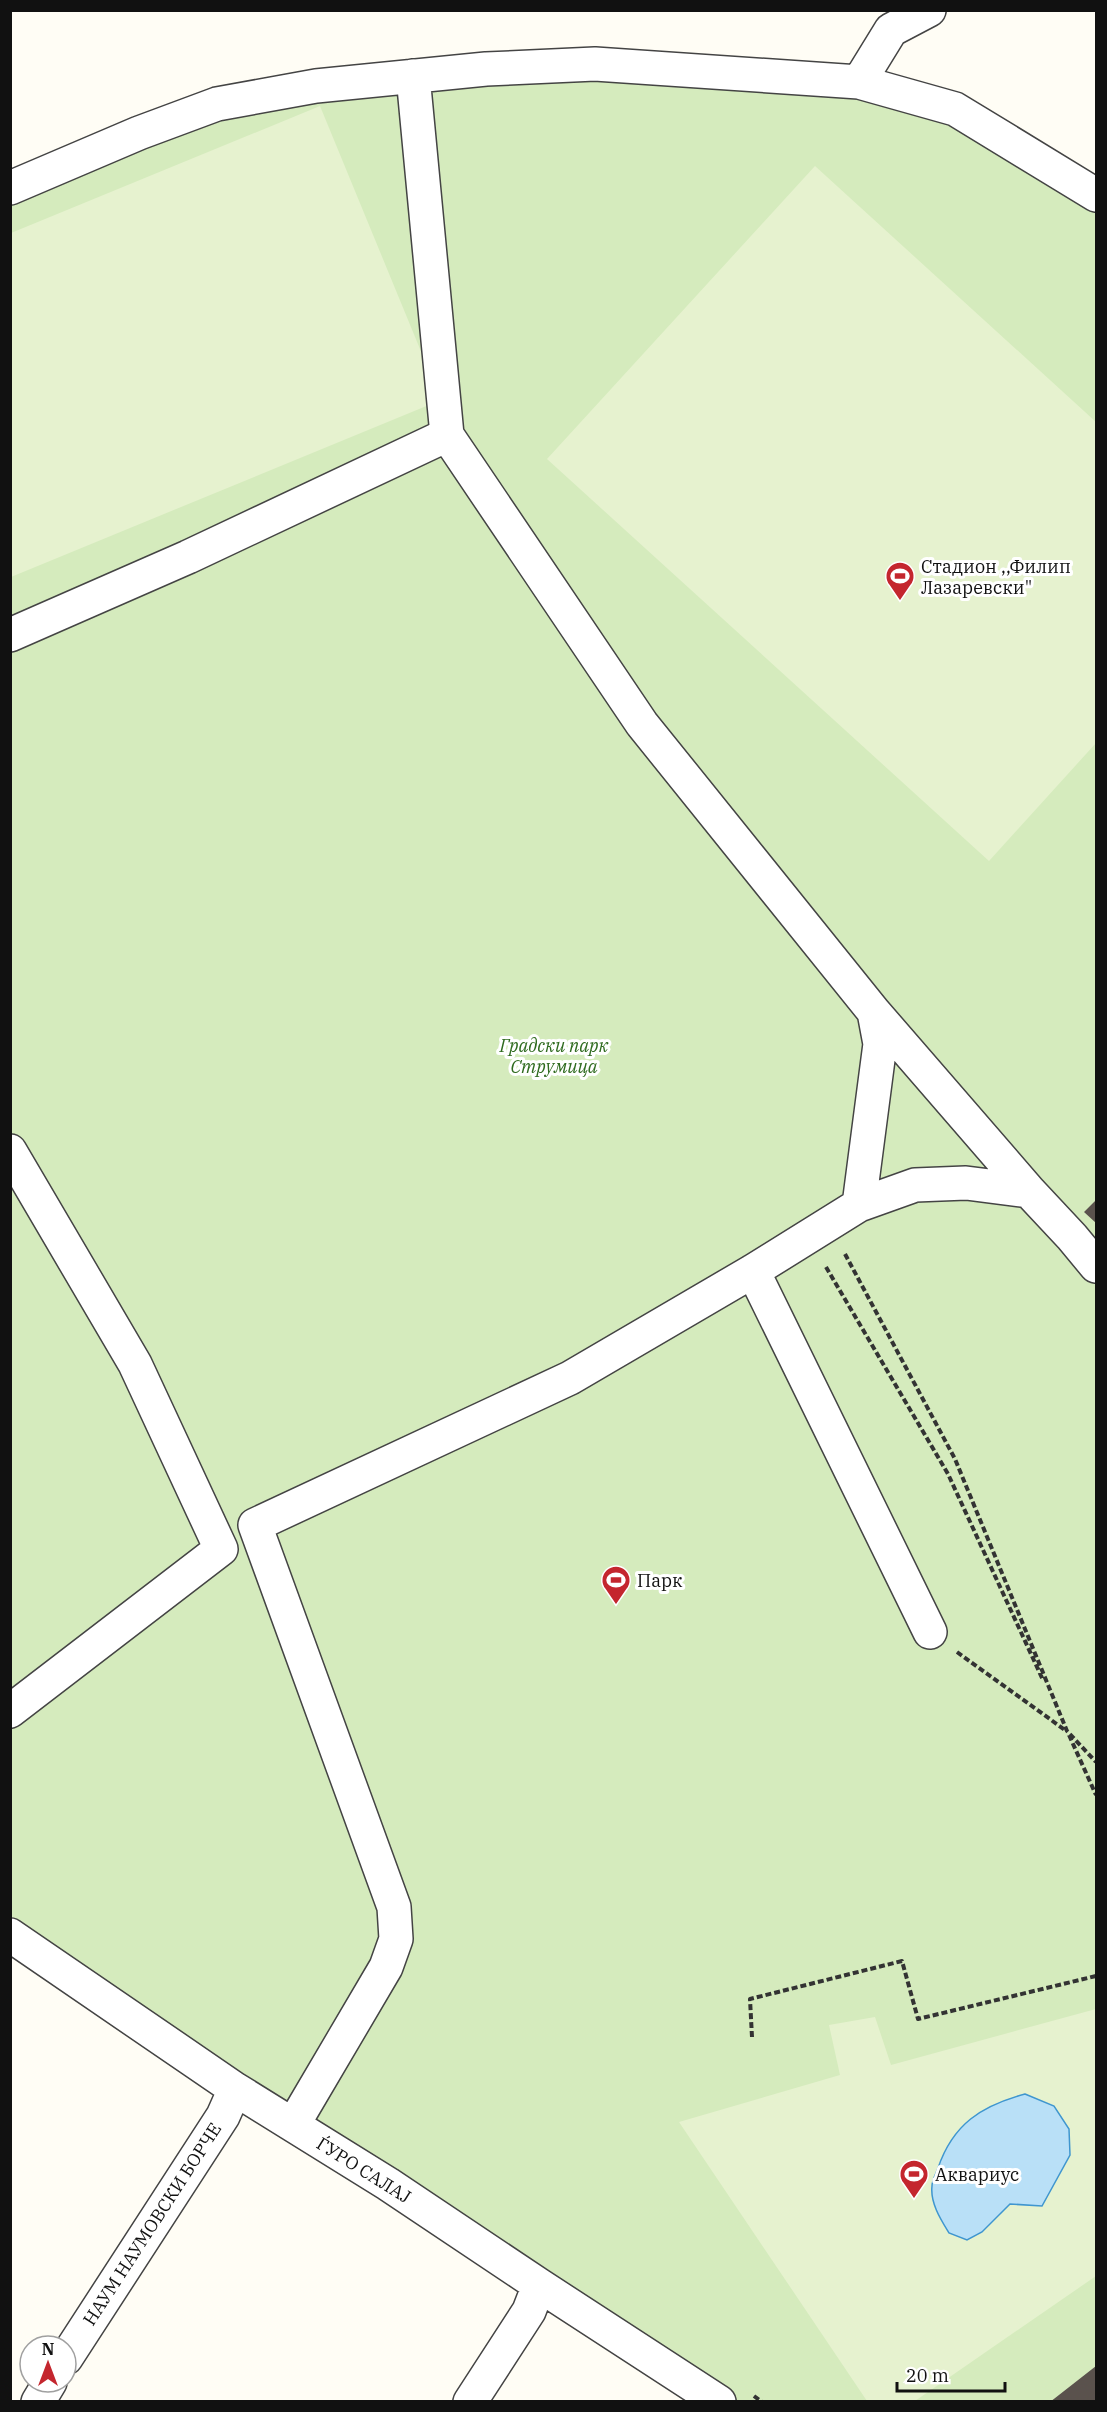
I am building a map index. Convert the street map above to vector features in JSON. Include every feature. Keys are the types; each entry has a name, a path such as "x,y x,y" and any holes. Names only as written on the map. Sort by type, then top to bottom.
{"street":[{"path":"859,82 891,30 929,10"},
{"path":"10,188 139,133 217,104 316,86 486,69 595,64 859,82 955,109 1096,195"},
{"path":"413,76 447,435 642,724 874,1012 1096,1266"},
{"path":"10,635 188,557 447,435"},
{"path":"859,1205 880,1044 874,1012"},
{"path":"10,1151 135,1364 220,1549"},
{"path":"10,1711 220,1549 255,1525 570,1378 753,1271 859,1205 915,1185 966,1183 1029,1191"},
{"path":"753,1271 930,1632"},
{"path":"255,1525 394,1907 396,1939 386,1967 293,2125"},
{"name":"ЃУРО САЛАЈ","path":"10,1935 235,2089 388,2184 719,2402"},
{"name":"НАУМ НАУМОВСКИ БОРЧЕ","path":"78,2340 223,2116 235,2089"},
{"path":"470,2402 529,2311 539,2285"}],"path":[{"path":"828,1223 955,1459 1067,1731"},
{"path":"826,1267 948,1474 1096,1794"},
{"path":"930,1632 1067,1731 1096,1762"},
{"path":"752,2037 750,1999 902,1961 918,2019 1096,1976"}],"green space":[{"name":"Градски парк Струмица","path":"595,64 955,109 1096,195 1096,2401 719,2401 235,2089 11,1916 10,188 217,104"},
{"path":"320,106 441,400 11,577 11,233"},
{"name":"Стадион ,,Филип Лазаревски\"","path":"815,166 1096,422 1096,743 989,861 547,459"},
{"name":"Аквариус","path":"1096,2009 1096,2276 915,2401 867,2401 679,2122 840,2075 829,2025 875,2017 891,2065"}],"water":[{"path":"1025,2094 1054,2106 1069,2129 1070,2155 1042,2206 1010,2204 982,2232 967,2240 949,2233 937,2211 932,2192 933,2182 944,2153 961,2128 971,2119 995,2104"}],"building":[{"path":"1096,1200 1096,1223 1084,1212"},
{"path":"1096,2366 1096,2402 1050,2402"}],"place":[{"name":"Стадион ,,Филип Лазаревски\"","path":"900,602"},
{"name":"Парк","path":"616,1606"},
{"name":"Аквариус","path":"914,2200"}]}
